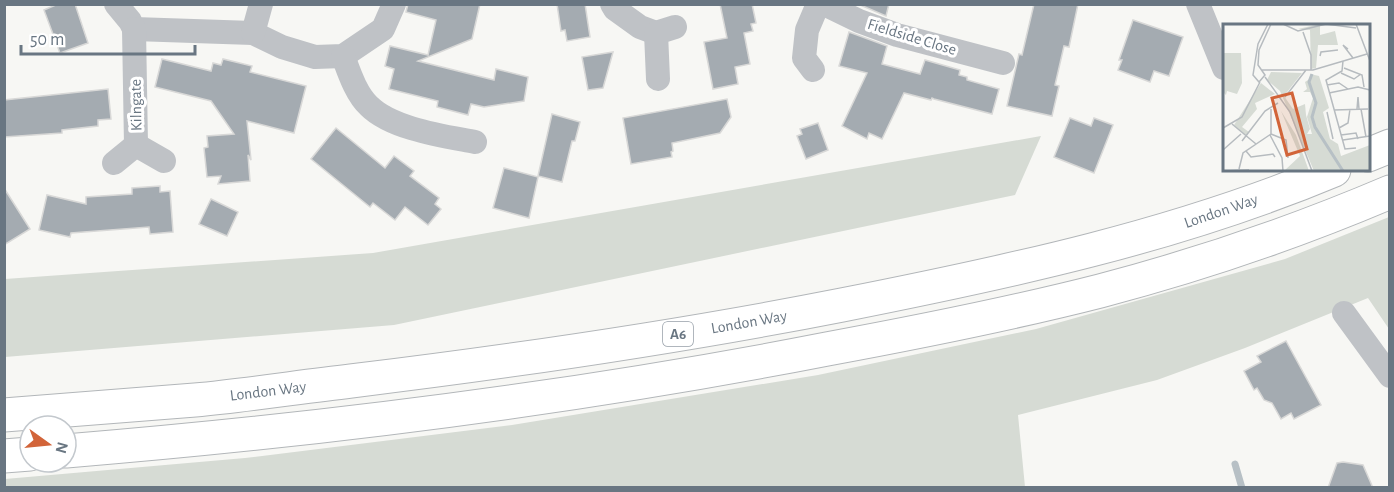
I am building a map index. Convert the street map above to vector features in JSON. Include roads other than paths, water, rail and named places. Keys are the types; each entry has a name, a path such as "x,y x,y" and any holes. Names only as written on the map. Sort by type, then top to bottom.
{"highway":[{"path":"1370,154 1389,146"},
{"name":"London Way","path":"4,415 198,399 434,371 590,349 770,319 950,284 1104,247 1194,221 1331,171"},
{"path":"78,450 197,440 399,417 692,374 965,323 1100,291 1226,254 1389,192"}],"street":[{"path":"116,4 134,28 253,33 282,47 315,57 343,56 383,29 394,4"},
{"path":"253,33 261,4"},
{"path":"612,4 621,14 640,27 666,30 658,79"},
{"path":"813,70 804,58 807,30 818,4"},
{"name":"Fieldside Close","path":"824,4 859,21 897,35 1003,63"},
{"path":"1198,4 1223,66"},
{"name":"Kilngate","path":"134,28 136,145"},
{"path":"343,56 352,82 369,106 389,120 413,129 475,142"},
{"name":"Kilngate","path":"136,145 164,161"},
{"name":"Kilngate","path":"114,163 136,145"},
{"path":"1344,313 1389,376"}],"waterway":[{"path":"1235,464 1242,488"}]}
